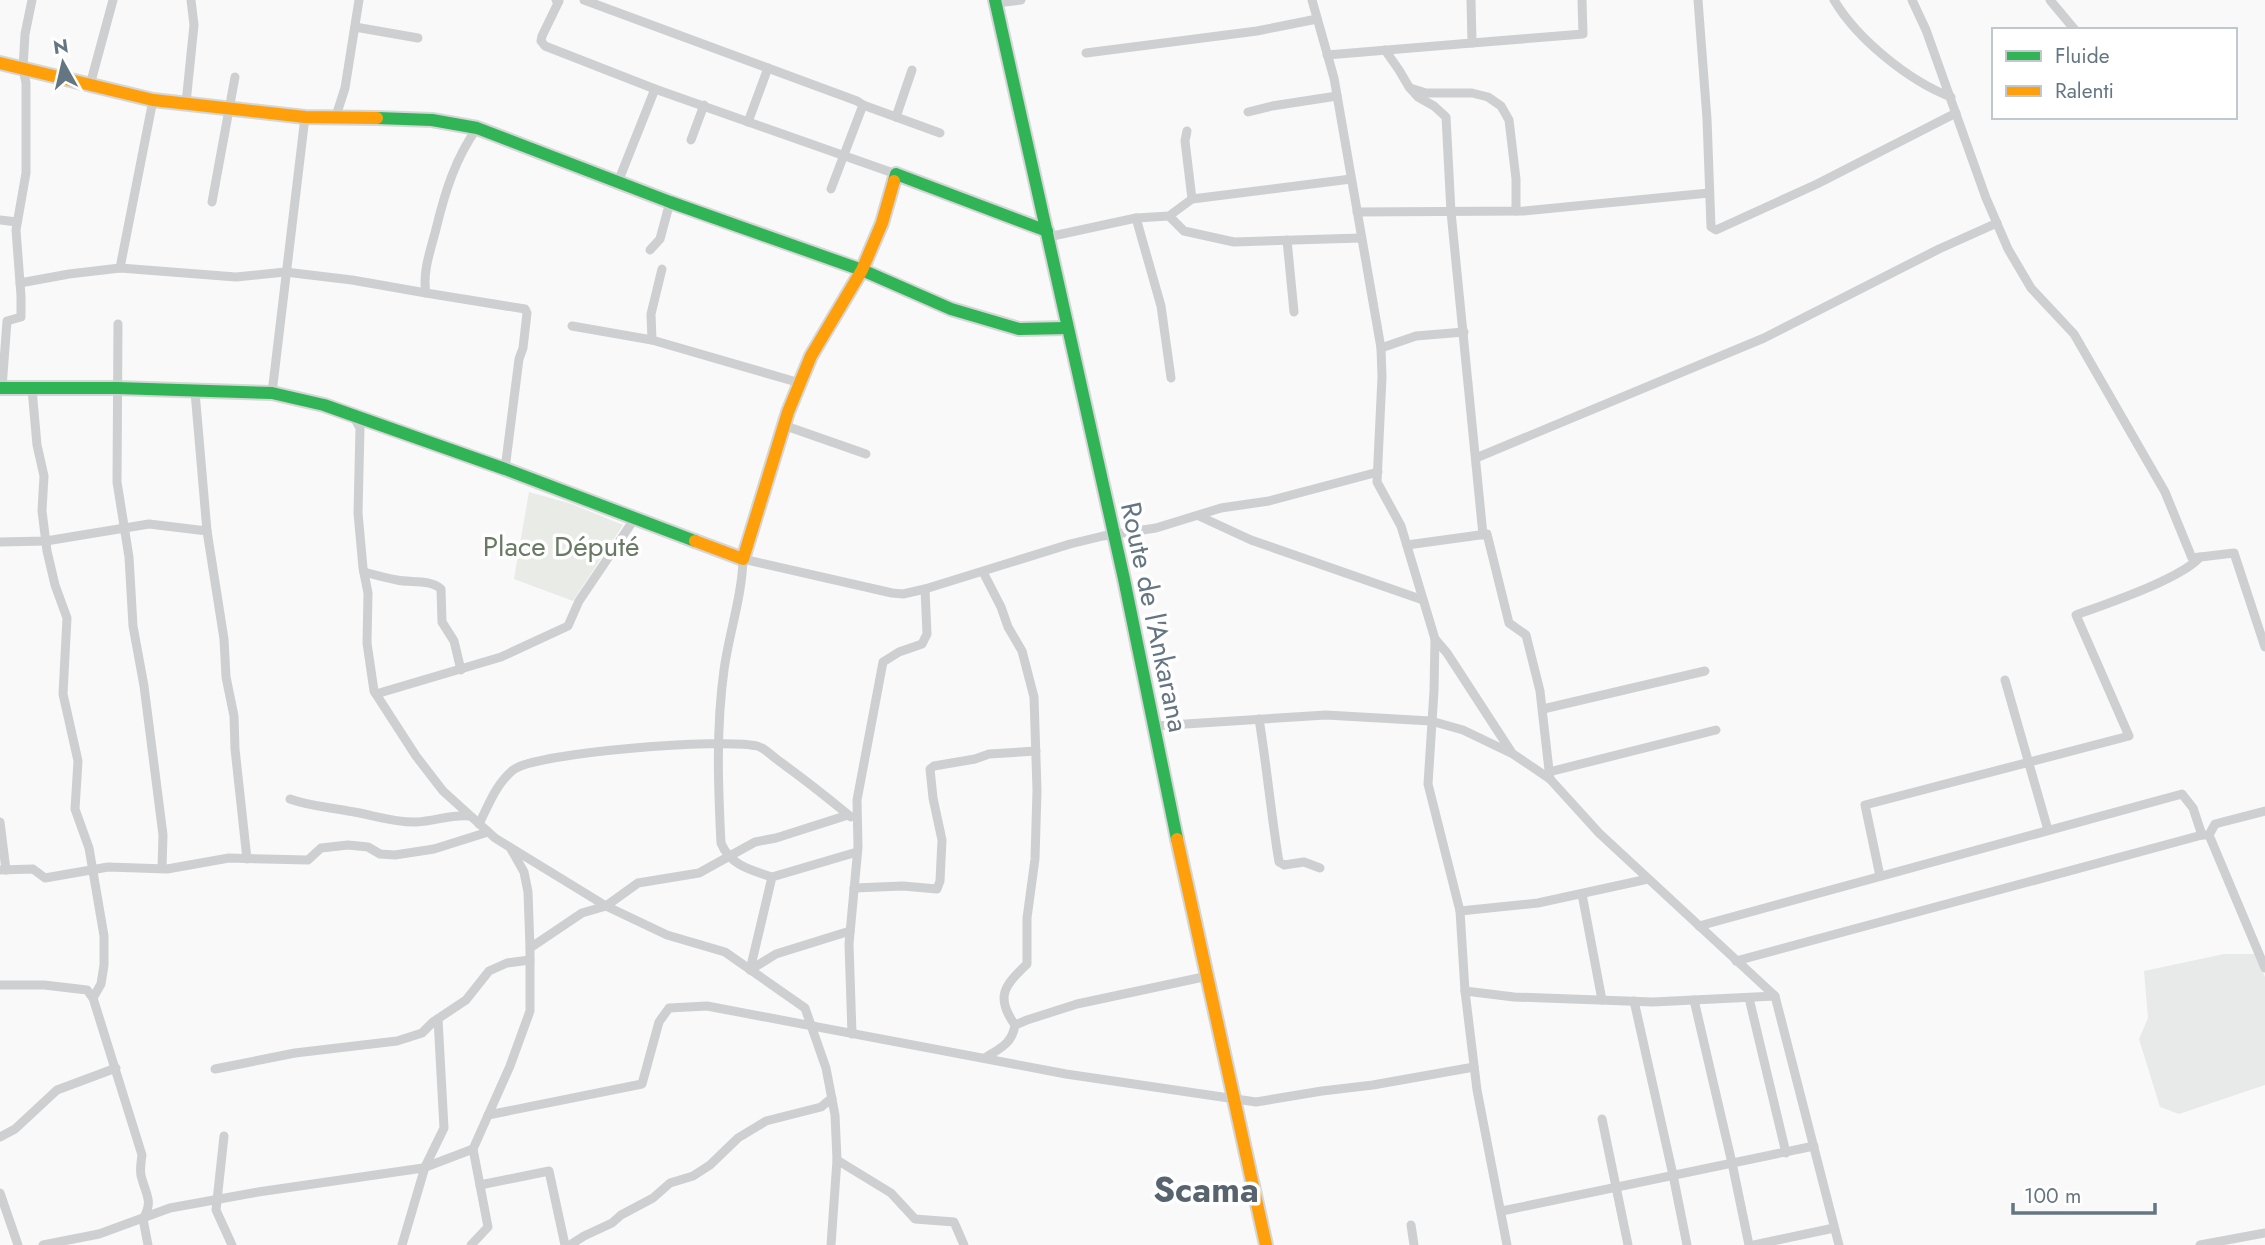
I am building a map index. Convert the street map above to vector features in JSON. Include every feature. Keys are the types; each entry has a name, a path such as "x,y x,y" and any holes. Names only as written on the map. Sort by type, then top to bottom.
{"street":[{"path":"32,0 25,34 23,68 26,83 26,173 16,230 21,317 8,321 1,388 117,388 272,393 324,405 743,559 903,594 1070,544 1156,528 1221,508 1269,501 1378,472"},
{"path":"90,85 113,0"},
{"path":"186,103 194,24 191,0"},
{"path":"336,116 345,88 359,0"},
{"path":"558,0 542,36 541,41 545,46 655,89 896,174 1047,234 1136,218 1169,216 1192,199 1351,179"},
{"path":"584,0 940,133"},
{"path":"996,2 1021,0"},
{"path":"1312,0 1337,96 1381,348 1377,482 1401,526 1434,639 1434,691 1428,784 1460,911 1465,991 1474,1067 1507,1245"},
{"path":"1471,0 1472,43"},
{"path":"1327,55 1583,34 1582,0"},
{"path":"1699,0 1707,119 1710,227 1716,230 1817,184 1956,113"},
{"path":"1834,0 1845,19 1898,66 1930,89 1951,97"},
{"path":"1912,0 1926,30 1986,198 2008,249 2031,288 2074,334 2165,492 2192,558 2234,553 2265,647"},
{"path":"2050,0 2073,28"},
{"name":"Route de l'Ankarana","path":"996,2 1266,1245"},
{"path":"1086,53 1257,31 1317,19"},
{"path":"355,27 418,38"},
{"path":"1385,50 1409,88 1446,117 1451,212 1483,535"},
{"path":"0,63 153,100 305,117 432,120 477,128 670,202 862,270 951,309 1018,329 1067,328"},
{"path":"748,122 768,68"},
{"path":"896,117 912,70"},
{"path":"212,202 235,77"},
{"path":"1409,88 1426,93 1472,93 1488,97 1501,106 1509,120 1516,179 1516,211"},
{"path":"618,182 655,89"},
{"path":"1248,112 1337,96"},
{"path":"120,268 153,100"},
{"path":"691,140 704,105"},
{"path":"831,189 863,105"},
{"path":"272,393 305,117"},
{"path":"426,293 428,262 443,195 463,148 477,128"},
{"path":"1187,131 1185,141 1192,199"},
{"path":"857,852 772,877 742,867 725,853 721,843 717,745 724,668 743,581 743,559 783,425 811,356 862,270 883,223 896,174"},
{"path":"1357,212 1516,211 1709,193"},
{"path":"650,250 660,239 670,202"},
{"path":"1169,216 1184,231 1234,242 1361,238"},
{"path":"1136,218 1161,306 1171,378"},
{"path":"0,220 17,222"},
{"path":"1476,458 1764,338 1938,249 1997,223"},
{"path":"1287,240 1294,312"},
{"path":"20,283 120,268 236,277 285,272 352,280 525,309 527,313 523,348 519,359 505,470"},
{"path":"652,340 651,314 662,269"},
{"path":"118,324 117,482 129,557 133,626 144,686 163,835 162,869"},
{"path":"572,327 652,340 800,383"},
{"path":"1381,348 1416,336 1464,332"},
{"path":"32,388 37,445 44,476 41,511 55,585 67,618 63,694 78,761 75,808 89,848 104,936 101,984 93,998"},
{"path":"195,392 207,531 224,639 226,677 234,716 247,859"},
{"path":"352,415 360,428 358,513 368,593 367,643 376,694 416,756 443,791 488,832 606,906 667,935 725,952 805,1008 826,1068 832,1098 837,1160 831,1245"},
{"path":"783,425 866,454"},
{"path":"1199,516 1251,540 1423,600"},
{"path":"376,694 501,657 568,626 579,601 635,518"},
{"path":"0,542 46,541 149,524 207,531"},
{"path":"1407,545 1488,534 1509,622 1527,635 1543,709 1550,775"},
{"path":"1880,876 1865,805 2129,736 2076,615 2143,589 2193,565 2200,557"},
{"path":"364,572 401,581 429,583 441,589 442,622 454,641 461,670"},
{"path":"983,572 1022,651 1034,698 1035,859 1027,918 1027,964 1008,984 1004,995 1005,1012 1015,1025"},
{"path":"852,1034 850,931 857,852 857,800 883,662 899,652 922,644 927,634 925,589"},
{"path":"1434,639 1447,653 1513,754"},
{"path":"1543,709 1705,671"},
{"path":"2005,680 2048,830"},
{"path":"1154,726 1326,715 1431,720 1463,730 1550,775 1599,833 1775,996 1839,1245"},
{"path":"1259,719 1279,862 1284,865 1304,862 1320,868"},
{"path":"1550,775 1716,730"},
{"path":"479,824 498,786 516,768 559,758 639,747 717,745 759,746 858,823"},
{"path":"854,888 937,888 940,881 942,840 930,769 989,754 1036,751"},
{"path":"1699,926 2182,794 2193,808 2265,968"},
{"path":"290,799 309,806 414,822 470,816"},
{"path":"1736,961 2205,835 2216,824 2265,811"},
{"path":"530,948 582,913 606,906 638,883 699,873 755,842 848,815"},
{"path":"0,822 3,870 33,869 46,878 108,867 162,869 229,858 309,860 321,848 348,845 368,847 380,854 395,855 434,849 488,832"},
{"path":"471,1245 488,1227 473,1149 510,1066 530,1011 528,892 524,872 511,848"},
{"path":"750,970 772,877"},
{"path":"1460,911 1538,904 1647,879"},
{"path":"1582,894 1602,1000"},
{"path":"750,970 776,954 850,931"},
{"path":"215,1069 295,1053 397,1041 422,1033 438,1018 466,1000 489,971 507,963 530,960"},
{"path":"985,1058 1009,1042 1015,1025 1027,1020 1077,1004 1208,976"},
{"path":"0,985 44,985 87,990 93,998 142,1154 141,1177 147,1190 149,1207 143,1219 148,1245"},
{"path":"1465,991 1514,997 1633,1001 1775,996"},
{"path":"1749,998 1786,1153"},
{"path":"1694,1000 1749,1245"},
{"path":"1633,1001 1674,1175 1687,1245"},
{"path":"488,1115 642,1084 659,1022 669,1008 708,1006 1066,1074 1256,1102 1373,1086 1474,1067"},
{"path":"402,1245 425,1167 444,1128 438,1018"},
{"path":"0,1137 15,1129 57,1090 116,1068"},
{"path":"570,1245 653,1198 670,1183 693,1176 710,1165 738,1138 766,1121 821,1107 832,1098"},
{"path":"1602,1119 1628,1245"},
{"path":"224,1136 216,1210 232,1245"},
{"path":"1502,1211 1814,1146"},
{"path":"43,1245 99,1234 170,1208 425,1167 473,1149"},
{"path":"837,1160 891,1193 915,1219 954,1222 964,1245"},
{"path":"480,1185 549,1171 565,1245"},
{"path":"0,1193 18,1245"},
{"path":"1411,1225 1414,1245"},
{"path":"1754,1245 1834,1228"},
{"path":"2200,1245 2265,1233"}],"shaded area":[{"path":"2224,954 2256,954 2265,977 2265,1085 2179,1114 2160,1107 2139,1039 2148,1018 2144,971"}],"green space":[{"name":"Place Député","path":"529,492 572,504 623,525 573,601 514,579"}],"traffic: fast":[{"path":"995,0 1124,579 1177,839"},
{"path":"377,118 432,120 477,128 670,202 862,270 951,309 1019,329 1067,328"},
{"path":"894,181 896,174 1047,231"},
{"path":"0,388 117,388 272,393 324,405 505,469 695,541"}],"traffic: slow":[{"path":"0,63 153,100 305,117 377,118"},
{"path":"695,541 743,559 788,412 811,356 862,270 882,223 894,181"},
{"path":"1177,839 1266,1245"}],"district":[{"name":"Scama","path":"1206,1190"}]}
